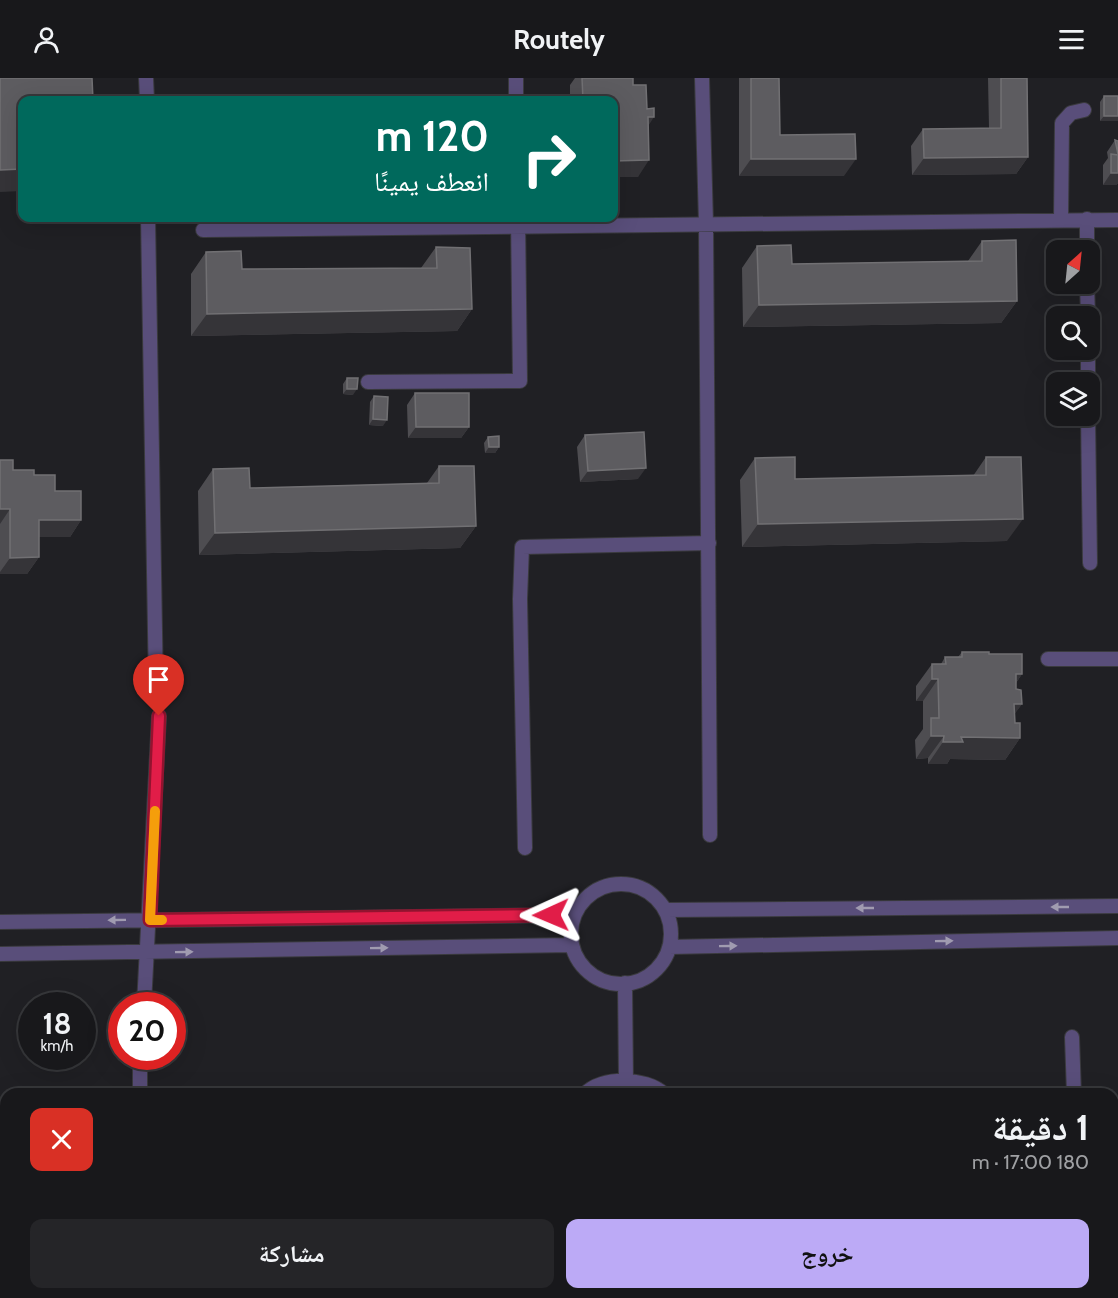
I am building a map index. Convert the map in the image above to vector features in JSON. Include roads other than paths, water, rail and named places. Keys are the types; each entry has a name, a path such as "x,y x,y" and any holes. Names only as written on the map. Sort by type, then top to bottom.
{"lane":[{"path":"146,78 147,96"},
{"path":"516,78 516,96"},
{"path":"702,78 706,223 710,835"},
{"path":"1061,219 1062,123 1071,113 1084,110"},
{"path":"1087,219 1087,240"},
{"path":"203,230 518,222 1118,220"},
{"path":"148,222 156,690"},
{"path":"368,382 520,381 518,222"},
{"path":"1088,426 1090,563"},
{"path":"525,848 520,599 522,547 709,543"},
{"path":"1048,659 1118,659"},
{"path":"145,992 159,716"},
{"path":"618,884 637,886 648,892 665,910 671,934 669,947 657,968 648,975 626,984 614,983 592,974 576,956 572,945 574,915 589,895 600,888 618,884"},
{"path":"665,910 1118,906"},
{"path":"0,922 574,915"},
{"path":"669,947 1118,938"},
{"path":"0,954 572,945"},
{"path":"626,984 626,1082"},
{"path":"1072,1037 1074,1088"},
{"path":"140,1070 140,1088"},
{"path":"592,1088 598,1083 626,1082 647,1084 653,1088"}]}
